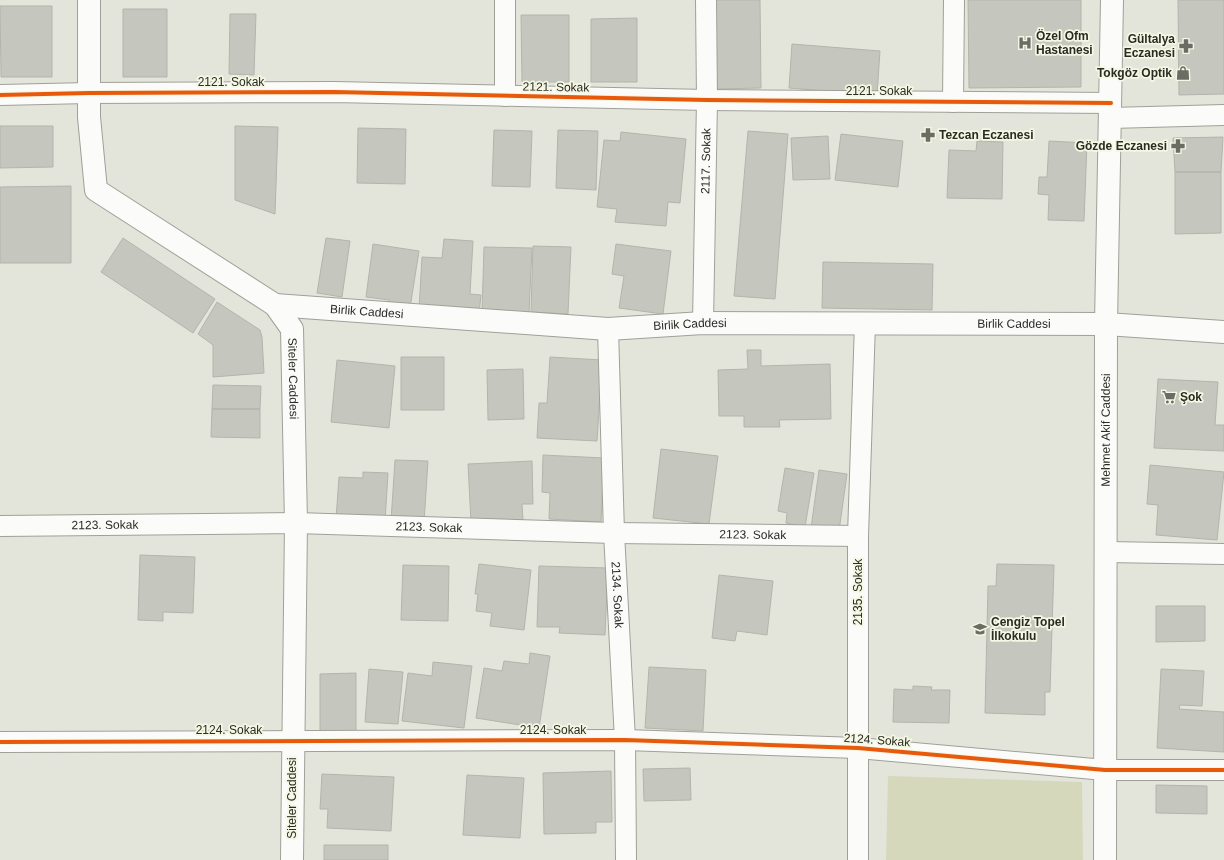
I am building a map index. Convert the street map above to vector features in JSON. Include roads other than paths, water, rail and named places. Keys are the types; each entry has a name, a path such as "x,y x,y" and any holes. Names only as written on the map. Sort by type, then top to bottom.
{"street":[{"name":"Siteler Caddesi","path":"89,0 89,117 96,190 275,305 292,329 296,523 292,860"},
{"path":"505,0 505,96"},
{"name":"2117. Sokak","path":"702,323 707,100 706,0"},
{"path":"953,102 954,0"},
{"name":"Mehmet Akif Caddesi","path":"1105,860 1106,324 1112,0"},
{"name":"2121. Sokak","path":"0,95 89,93 334,92 707,100 953,102 1224,115"},
{"name":"Birlik Caddesi","path":"275,305 608,329 702,323 1106,324 1224,332"},
{"name":"2135. Sokak","path":"858,860 858,536 865,323"},
{"name":"2134. Sokak","path":"608,329 614,533 625,740 626,860"},
{"name":"2123. Sokak","path":"0,526 296,523 614,533 858,536"},
{"path":"1106,552 1224,554"},
{"name":"2124. Sokak","path":"0,742 625,740 858,748 1105,770 1224,770"}],"place":[{"name":"Özel Ofm Hastanesi","path":"1025,43"},
{"name":"Gültalya Eczanesi","path":"1186,46"},
{"name":"Tokgöz Optik","path":"1183,73"},
{"name":"Tezcan Eczanesi","path":"928,135"},
{"name":"Gözde Eczanesi","path":"1178,146"},
{"name":"Şok","path":"1169,397"},
{"name":"Cengiz Topel İlkokulu","path":"980,629"}]}
